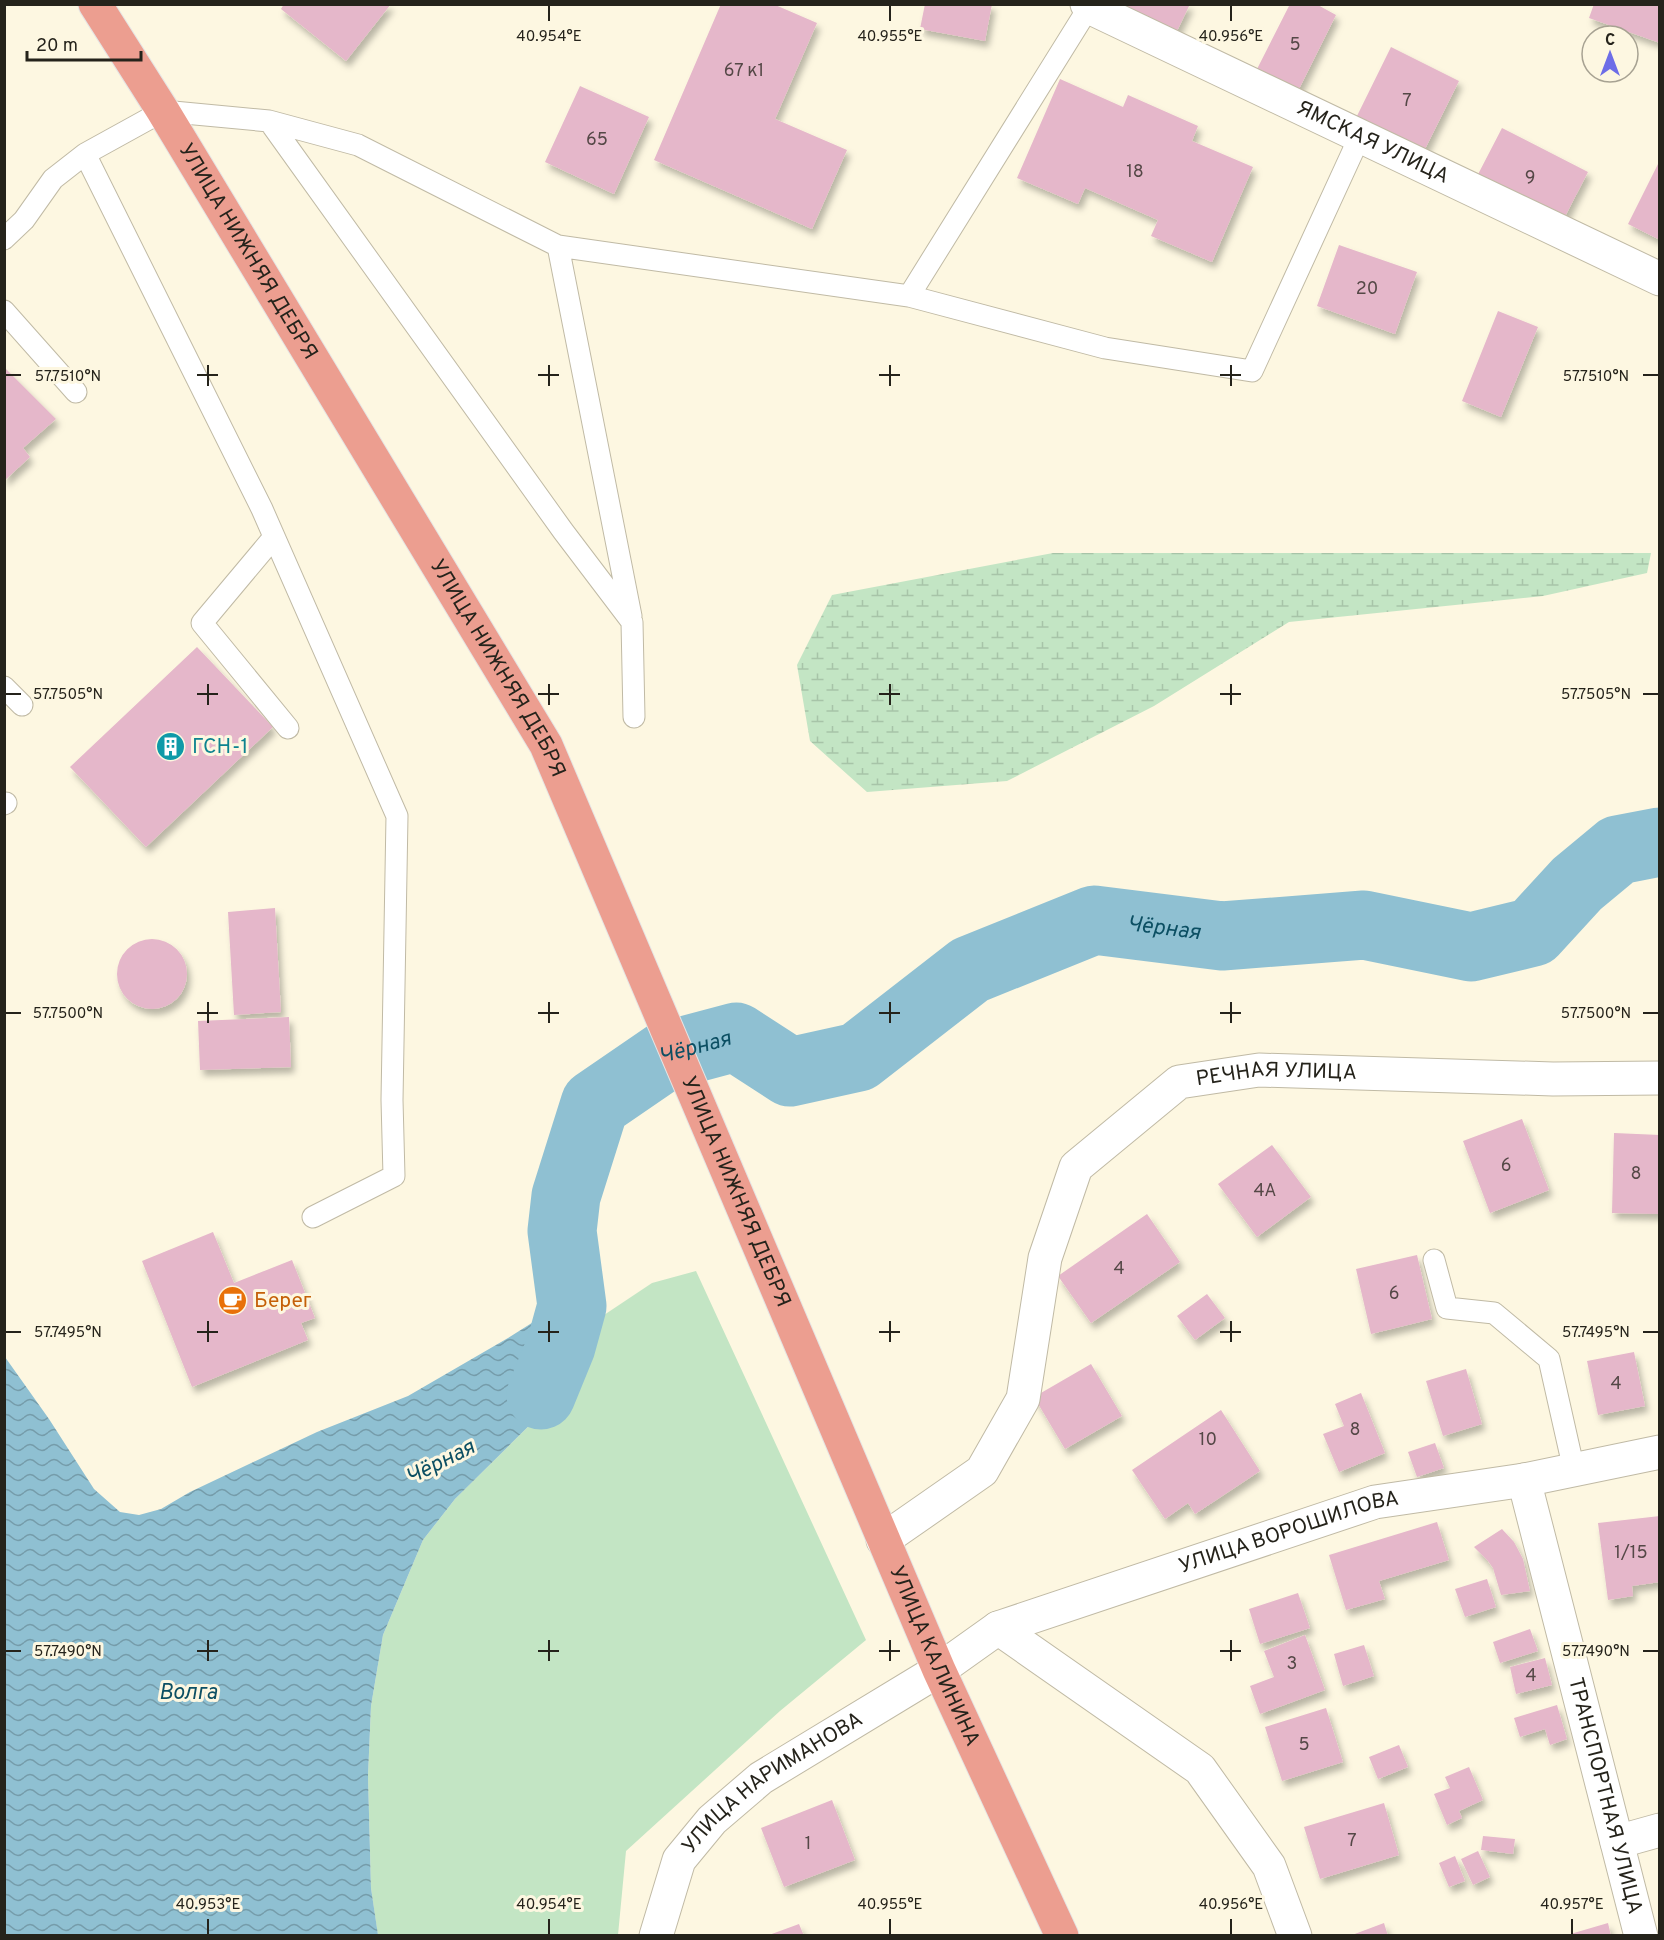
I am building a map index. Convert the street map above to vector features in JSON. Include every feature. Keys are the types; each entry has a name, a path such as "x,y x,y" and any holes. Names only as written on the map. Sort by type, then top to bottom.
{"highway":[{"name":"УЛИЦА НИЖНЯЯ ДЕБРЯ","path":"95,4 163,111 546,745 813,1376"},
{"name":"УЛИЦА КАЛИНИНА","path":"813,1376 939,1670 1062,1935"}],"street":[{"name":"ЯМСКАЯ УЛИЦА","path":"1088,6 1659,279"},
{"name":"РЕЧНАЯ УЛИЦА","path":"883,1540 982,1472 1023,1399 1045,1258 1076,1167 1179,1082 1259,1070 1553,1079 1659,1078"},
{"name":"УЛИЦА ВОРОШИЛОВА","path":"939,1670 998,1628 1375,1502 1524,1480 1659,1452"},
{"name":"ТРАНСПОРТНАЯ УЛИЦА","path":"1524,1480 1641,1935"},
{"path":"998,1628 1200,1769 1269,1866 1295,1935"},
{"name":"УЛИЦА НАРИМАНОВА","path":"656,1935 679,1860 712,1820 761,1778 939,1670"},
{"path":"1617,1842 1659,1830"}],"lane":[{"path":"909,296 1088,6"},
{"path":"4,239 24,220 53,179 85,154 163,111 269,122 358,145 558,246 909,296 1105,348 1252,371 1360,136"},
{"path":"269,122 563,531 632,622"},
{"path":"85,154 274,537 397,816 392,1100 394,1176 313,1217"},
{"path":"558,246 632,622 634,717"},
{"path":"4,311 76,392"},
{"path":"274,537 201,623 288,728"},
{"path":"4,687 22,705"},
{"path":"1434,1260 1447,1308 1494,1313 1548,1359 1574,1470"}],"green space":[{"path":"1053,553 1651,553 1647,573 1543,596 1289,622 1154,706 1007,781 867,792 810,741 797,665 832,595"},
{"path":"696,1271 866,1640 780,1711 626,1851 618,1935 378,1936 371,1888 368,1776 371,1706 383,1635 423,1540 455,1499 543,1412 571,1374 589,1325 652,1283"}],"water":[{"name":"Волга","path":"572,1306 589,1325 571,1375 543,1412 455,1499 423,1540 383,1635 371,1706 368,1776 371,1888 378,1935 5,1935 5,1357 49,1419 94,1489 120,1512 139,1515 161,1509 190,1492 317,1432 408,1396 546,1314"}],"building":[{"path":"284,4 391,4 346,61 281,9"},
{"path":"721,4 773,4 817,23 775,119 847,150 812,229 654,160"},
{"path":"925,4 992,4 985,41 920,29"},
{"path":"1118,4 1190,4 1176,33"},
{"path":"1290,4 1316,4 1336,15 1296,95 1254,75"},
{"path":"1594,4 1660,4 1660,43 1640,36 1640,24 1606,24 1589,18"},
{"path":"1391,47 1459,81 1423,153 1355,120"},
{"path":"1060,79 1123,107 1128,95 1198,126 1192,141 1253,167 1212,262 1151,236 1158,220 1085,188 1078,204 1017,178"},
{"path":"580,86 649,117 614,194 545,162"},
{"path":"1502,128 1588,172 1559,228 1473,184"},
{"path":"1660,160 1660,240 1628,224"},
{"path":"1339,245 1417,272 1395,334 1317,306"},
{"path":"1498,311 1538,327 1501,417 1462,401"},
{"path":"4,367 56,419 23,448 30,457 4,481"},
{"name":"ГСН-1","path":"197,647 273,727 146,847 70,767"},
{"path":"275,908 281,1012 234,1015 228,912"},
{"path":"159,939 172,945 181,954 185,960 187,974 185,988 177,999 166,1007 145,1009 127,999 119,988 117,967 127,949 138,941"},
{"path":"289,1017 291,1067 200,1070 198,1021"},
{"path":"1522,1119 1549,1190 1490,1213 1463,1141"},
{"path":"1614,1133 1660,1135 1660,1214 1612,1213"},
{"path":"1272,1145 1311,1197 1257,1237 1218,1184"},
{"path":"1147,1214 1180,1262 1091,1323 1058,1276"},
{"name":"Берег","path":"213,1232 234,1283 292,1260 315,1318 301,1323 308,1340 192,1387 142,1261"},
{"path":"1417,1255 1432,1319 1371,1334 1356,1269"},
{"path":"1207,1294 1225,1318 1195,1340 1177,1316"},
{"path":"1634,1352 1645,1406 1598,1415 1587,1361"},
{"path":"1091,1364 1122,1416 1065,1449 1034,1397"},
{"path":"1466,1369 1482,1424 1443,1436 1426,1381"},
{"path":"1361,1393 1385,1453 1339,1472 1323,1434 1344,1426 1335,1404"},
{"path":"1221,1410 1260,1471 1195,1514 1188,1503 1165,1519 1132,1470"},
{"path":"1435,1443 1444,1468 1417,1477 1408,1452"},
{"path":"1660,1516 1660,1582 1632,1586 1633,1596 1608,1600 1598,1523"},
{"path":"1437,1522 1449,1560 1379,1581 1385,1599 1346,1610 1329,1555"},
{"path":"1502,1529 1514,1542 1523,1559 1530,1591 1501,1595 1493,1568 1474,1547"},
{"path":"1487,1579 1496,1607 1465,1617 1455,1589"},
{"path":"1298,1593 1310,1628 1260,1644 1249,1609"},
{"path":"1530,1629 1538,1651 1500,1663 1493,1642"},
{"path":"1305,1635 1325,1690 1260,1714 1250,1686 1274,1677 1264,1651"},
{"path":"1364,1645 1374,1676 1343,1686 1334,1654"},
{"path":"1545,1658 1552,1685 1516,1694 1510,1667"},
{"path":"1557,1705 1567,1739 1550,1745 1545,1729 1520,1737 1514,1718"},
{"path":"1326,1708 1343,1762 1282,1781 1265,1727"},
{"path":"1399,1745 1408,1767 1378,1779 1369,1757"},
{"path":"1469,1767 1483,1800 1459,1811 1462,1818 1447,1825 1434,1794 1450,1788 1445,1777"},
{"path":"832,1800 855,1860 784,1887 761,1828"},
{"path":"1384,1803 1399,1855 1320,1879 1304,1827"},
{"path":"1483,1836 1515,1839 1513,1854 1481,1850"},
{"path":"1478,1851 1490,1877 1473,1885 1461,1859"},
{"path":"1455,1856 1465,1881 1449,1887 1439,1863"},
{"path":"1384,1923 1388,1936 1352,1936 1352,1935"},
{"path":"1608,1923 1611,1936 1567,1936 1567,1935"},
{"path":"799,1924 804,1936 769,1936 769,1935"}],"waterway":[{"name":"Чёрная","path":"541,1395 561,1346 572,1306 562,1231 566,1196 595,1104 665,1056 736,1037 790,1072 858,1057 970,970 1094,920 1222,936 1364,925 1471,947 1533,932 1577,884 1618,850 1660,842"}],"place":[{"name":"ГСН-1","path":"171,747"},
{"name":"Берег","path":"233,1301"}]}
